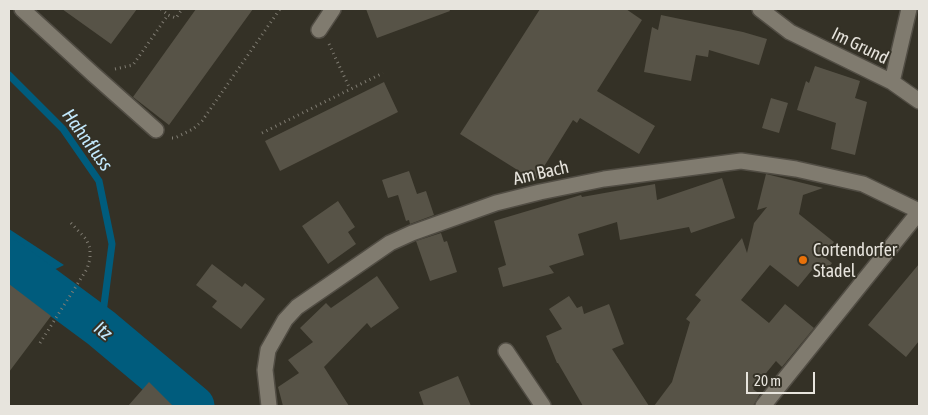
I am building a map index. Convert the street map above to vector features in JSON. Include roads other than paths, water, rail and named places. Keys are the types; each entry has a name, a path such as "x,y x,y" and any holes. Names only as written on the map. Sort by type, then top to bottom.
{"street":[{"path":"22,9 156,130"},
{"path":"320,28 333,9"},
{"name":"Im Grund","path":"760,9 790,32 892,82 919,101"},
{"path":"892,82 909,9"},
{"name":"Am Bach","path":"269,406 265,370 268,350 285,320 297,308 390,243 412,233 496,203 604,179 740,161 796,169 862,184 919,212"},
{"path":"763,406 919,212"},
{"path":"506,351 543,406"}],"water":[{"path":"9,229 64,265 29,282 9,269"}],"waterway":[{"name":"Hahnfluss","path":"9,75 63,129 99,181 112,244 101,328"},
{"name":"Hahnfluss","path":"9,260 101,328 194,406"}],"place":[{"name":"Cortendorfer Stadel","path":"803,260"}],"water label":[{"name":"Itz","path":"103,331"}]}
